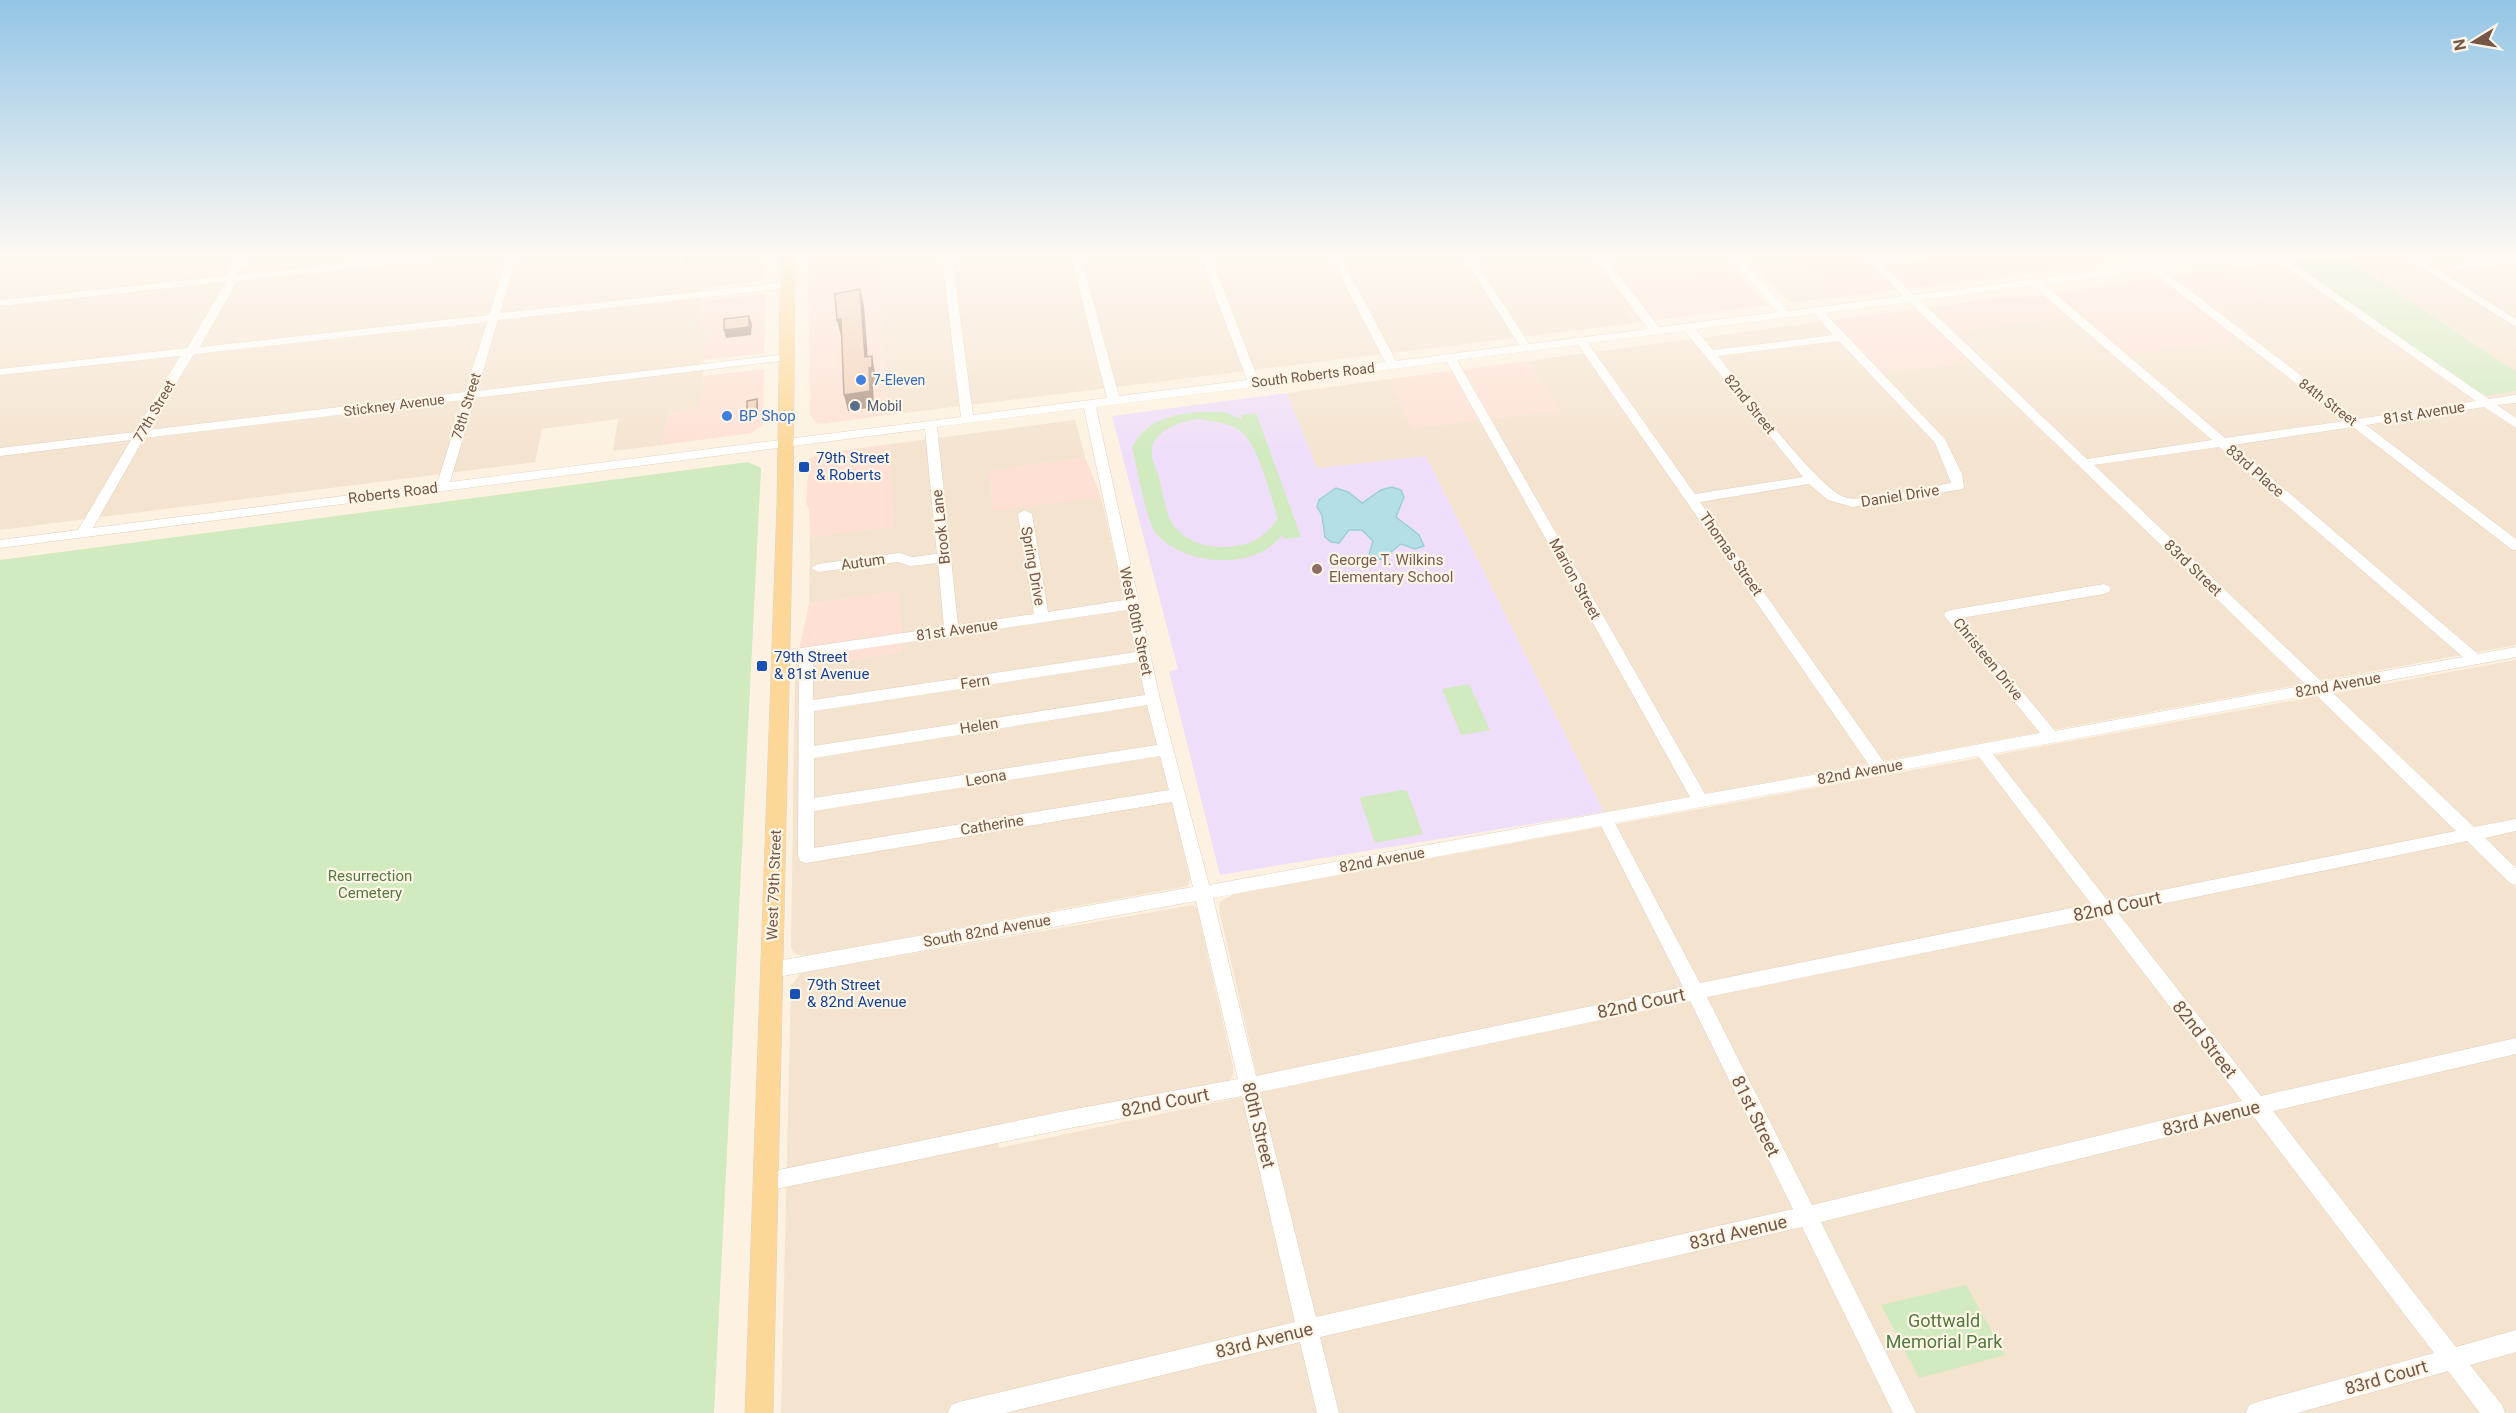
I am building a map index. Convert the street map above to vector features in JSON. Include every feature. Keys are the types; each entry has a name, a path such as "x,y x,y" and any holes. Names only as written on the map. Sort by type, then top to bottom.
{"main road":[{"name":"West 79th Street","path":"759,1413 781,656 787,323"}],"street":[{"name":"77th Street","path":"83,533 208,323"},
{"path":"0,372 439,323"},
{"name":"78th Street","path":"442,487 492,323"},
{"path":"956,323 968,419"},
{"path":"1094,323 1114,400"},
{"path":"1231,323 1254,382"},
{"path":"1370,323 1392,365"},
{"path":"1510,323 1526,348"},
{"path":"1650,323 1656,331"},
{"name":"South Roberts Road","path":"786,442 1718,323"},
{"name":"Daniel Drive","path":"1812,480 1830,496 1851,504 1958,486 1958,476 1943,456 1941,442 1829,323"},
{"name":"83rd Street","path":"1938,323 2516,878"},
{"name":"83rd Place","path":"2083,323 2475,659"},
{"name":"84th Street","path":"2226,323 2516,546"},
{"path":"2371,323 2516,424"},
{"name":"82nd Street","path":"1688,327 1812,480"},
{"path":"1710,354 1843,337"},
{"name":"Thomas Street","path":"1581,341 1881,769"},
{"name":"Stickney Avenue","path":"0,452 787,357"},
{"name":"Marion Street","path":"1450,357 1701,802"},
{"name":"81st Avenue","path":"2084,463 2516,399"},
{"name":"West 80th Street","path":"1089,404 1153,699 1189,837"},
{"name":"Brook Lane","path":"931,424 951,631"},
{"name":"Roberts Road","path":"0,544 786,442"},
{"path":"1692,499 1812,480"},
{"name":"Spring Drive","path":"1025,514 1042,617"},
{"name":"Autum","path":"818,568 899,557 910,562 944,558"},
{"name":"Christeen Drive","path":"2052,737 1951,615 2104,589"},
{"name":"81st Avenue","path":"781,656 1133,604"},
{"path":"805,806 806,652"},
{"name":"82nd Avenue","path":"1203,893 2516,652"},
{"name":"Fern","path":"806,707 1144,656"},
{"name":"Helen","path":"806,753 1153,699"},
{"name":"Leona","path":"805,806 1166,749"},
{"name":"82nd Street","path":"1982,750 2494,1413"},
{"name":"Catherine","path":"805,806 806,856 1178,795"},
{"name":"81st Street","path":"1605,819 1695,992 1905,1413"},
{"name":"82nd Court","path":"766,1181 1249,1086 1695,992 2516,825"},
{"name":"80th Street","path":"1189,837 1328,1413"},
{"name":"South 82nd Avenue","path":"772,970 1203,893"},
{"name":"83rd Avenue","path":"959,1413 1309,1329 1806,1216 2257,1106 2516,1046"},
{"name":"83rd Court","path":"2257,1413 2516,1341"}],"shaded area":[{"path":"0,323 700,323 699,329 707,329 700,409 668,413 663,445 613,451 618,419 542,429 535,462 0,530"},
{"path":"700,323 765,323 764,353 704,360 707,329 699,330"},
{"path":"809,323 882,323 888,415 820,424 816,423 810,414"},
{"path":"882,323 1634,323 888,415"},
{"path":"1812,323 1846,323 1948,333 2023,323 2516,323 2516,645 1604,812 1426,456 1317,468 1287,393 1388,379 1412,428 1559,410 1528,361"},
{"path":"1828,323 2023,323 1949,333 1977,361 1878,374"},
{"path":"2082,323 2226,323 2248,340 2120,356"},
{"path":"1528,361 1559,410 1412,428 1388,379"},
{"path":"764,369 763,425 751,433 663,445 668,413 700,409 703,376"},
{"name":"George T. Wilkins Elementary School","path":"1287,393 1317,468 1426,456 1604,812 1220,875 1169,671 1178,669 1112,416"},
{"path":"1075,420 1085,457 989,471 994,510 1101,497 1190,880 1188,886 803,956 794,953 791,948 795,669 902,652 899,591 809,604 810,537 893,526 890,444"},
{"path":"890,444 893,527 810,537 809,510 806,502 809,459 818,454"},
{"path":"1085,457 1101,497 994,511 989,471"},
{"path":"899,591 902,652 795,669 809,604"},
{"path":"2516,660 2516,866 2506,861 2493,865 2516,888 2516,1413 781,1413 791,985 801,973 1193,905 1197,908 1233,1067 1233,1075 1229,1081 997,1126 999,1148 1261,1093 1219,909 1220,902 1234,894"}],"green space":[{"path":"2377,323 2442,323 2516,372 2516,391 2483,396"},
{"path":"1224,412 1241,419 1241,415 1256,413 1301,537 1285,539 1282,535 1270,547 1254,555 1218,560 1199,558 1182,552 1155,532 1145,505 1132,447 1145,430 1153,424 1189,413","holes":["1198,419 1224,424 1239,430 1246,437 1258,458 1278,518 1264,534 1249,543 1226,547 1202,544 1182,534 1168,515 1153,460 1152,446 1168,428"]},
{"name":"Resurrection Cemetery","path":"748,462 761,468 714,1413 0,1413 0,560"},
{"path":"1469,684 1490,730 1461,735 1442,689"},
{"path":"1402,790 1407,791 1423,834 1375,843 1360,799"},
{"name":"Gottwald Memorial Park","path":"1966,1285 2005,1355 1919,1378 1881,1305"}],"water":[{"path":"1392,487 1401,490 1404,497 1396,517 1419,535 1424,546 1415,549 1401,544 1382,559 1373,560 1369,555 1373,541 1362,530 1349,530 1339,543 1331,542 1325,537 1322,515 1317,507 1319,500 1336,488 1348,492 1362,503 1381,490"}],"building":[{"path":"724,323 749,323 749,327 724,330"},
{"path":"841,323 862,323 865,357 872,356 872,368 869,368 870,391 844,395"},
{"path":"757,399 757,412 747,413 747,401"}],"place":[{"name":"7-Eleven","path":"861,380"},
{"name":"Mobil","path":"855,406"},
{"name":"BP Shop","path":"727,416"},
{"name":"79th Street & Roberts","path":"804,467"},
{"name":"George T. Wilkins Elementary School","path":"1317,569"},
{"name":"79th Street & 81st Avenue","path":"762,666"},
{"name":"79th Street & 82nd Avenue","path":"795,994"}]}
